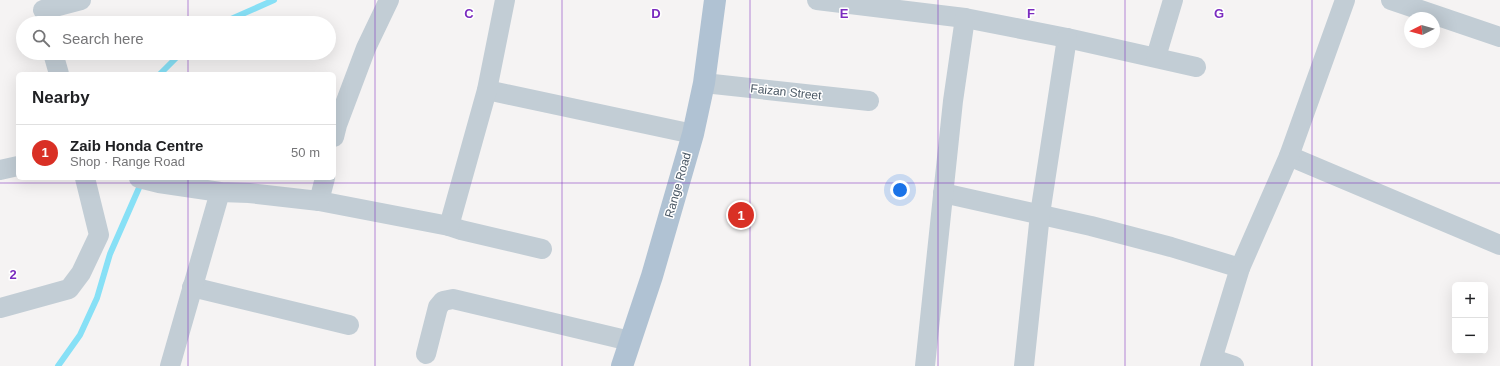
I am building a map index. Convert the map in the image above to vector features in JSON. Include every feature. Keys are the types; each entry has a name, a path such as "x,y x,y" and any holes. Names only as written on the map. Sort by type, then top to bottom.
{"main road":[{"name":"Range Road","path":"622,366 652,276 693,134 704,83 715,0"}],"street":[{"path":"43,11 81,0"},
{"path":"336,129 366,48 389,0"},
{"path":"449,226 487,90 505,0"},
{"path":"817,0 965,18 1067,38 1196,67"},
{"path":"1156,57 1173,0"},
{"path":"1234,366 1211,362 1240,268 1289,156 1345,0"},
{"path":"1391,0 1500,37"},
{"path":"925,366 942,193 965,18"},
{"path":"1024,366 1040,214 1067,38"},
{"path":"55,60 58,72"},
{"name":"Faizan Street","path":"704,83 869,101"},
{"path":"487,90 693,134"},
{"path":"1289,156 1500,245"},
{"path":"0,170 16,166"},
{"path":"0,308 69,290 81,274 98,235 85,180"},
{"path":"147,180 220,192 250,193 319,201 449,226 542,249"},
{"path":"319,201 324,180"},
{"path":"170,366 220,192"},
{"path":"942,193 1040,214 1171,247 1240,268"},
{"path":"192,287 349,325"},
{"path":"426,354 438,307 443,301 453,298 630,341"}],"waterway":[{"path":"238,16 274,0"},
{"path":"162,72 174,60"},
{"path":"58,366 80,335 97,298 110,254 142,181"}],"place":[{"name":"Zaib Honda Centre","path":"741,215"}]}
